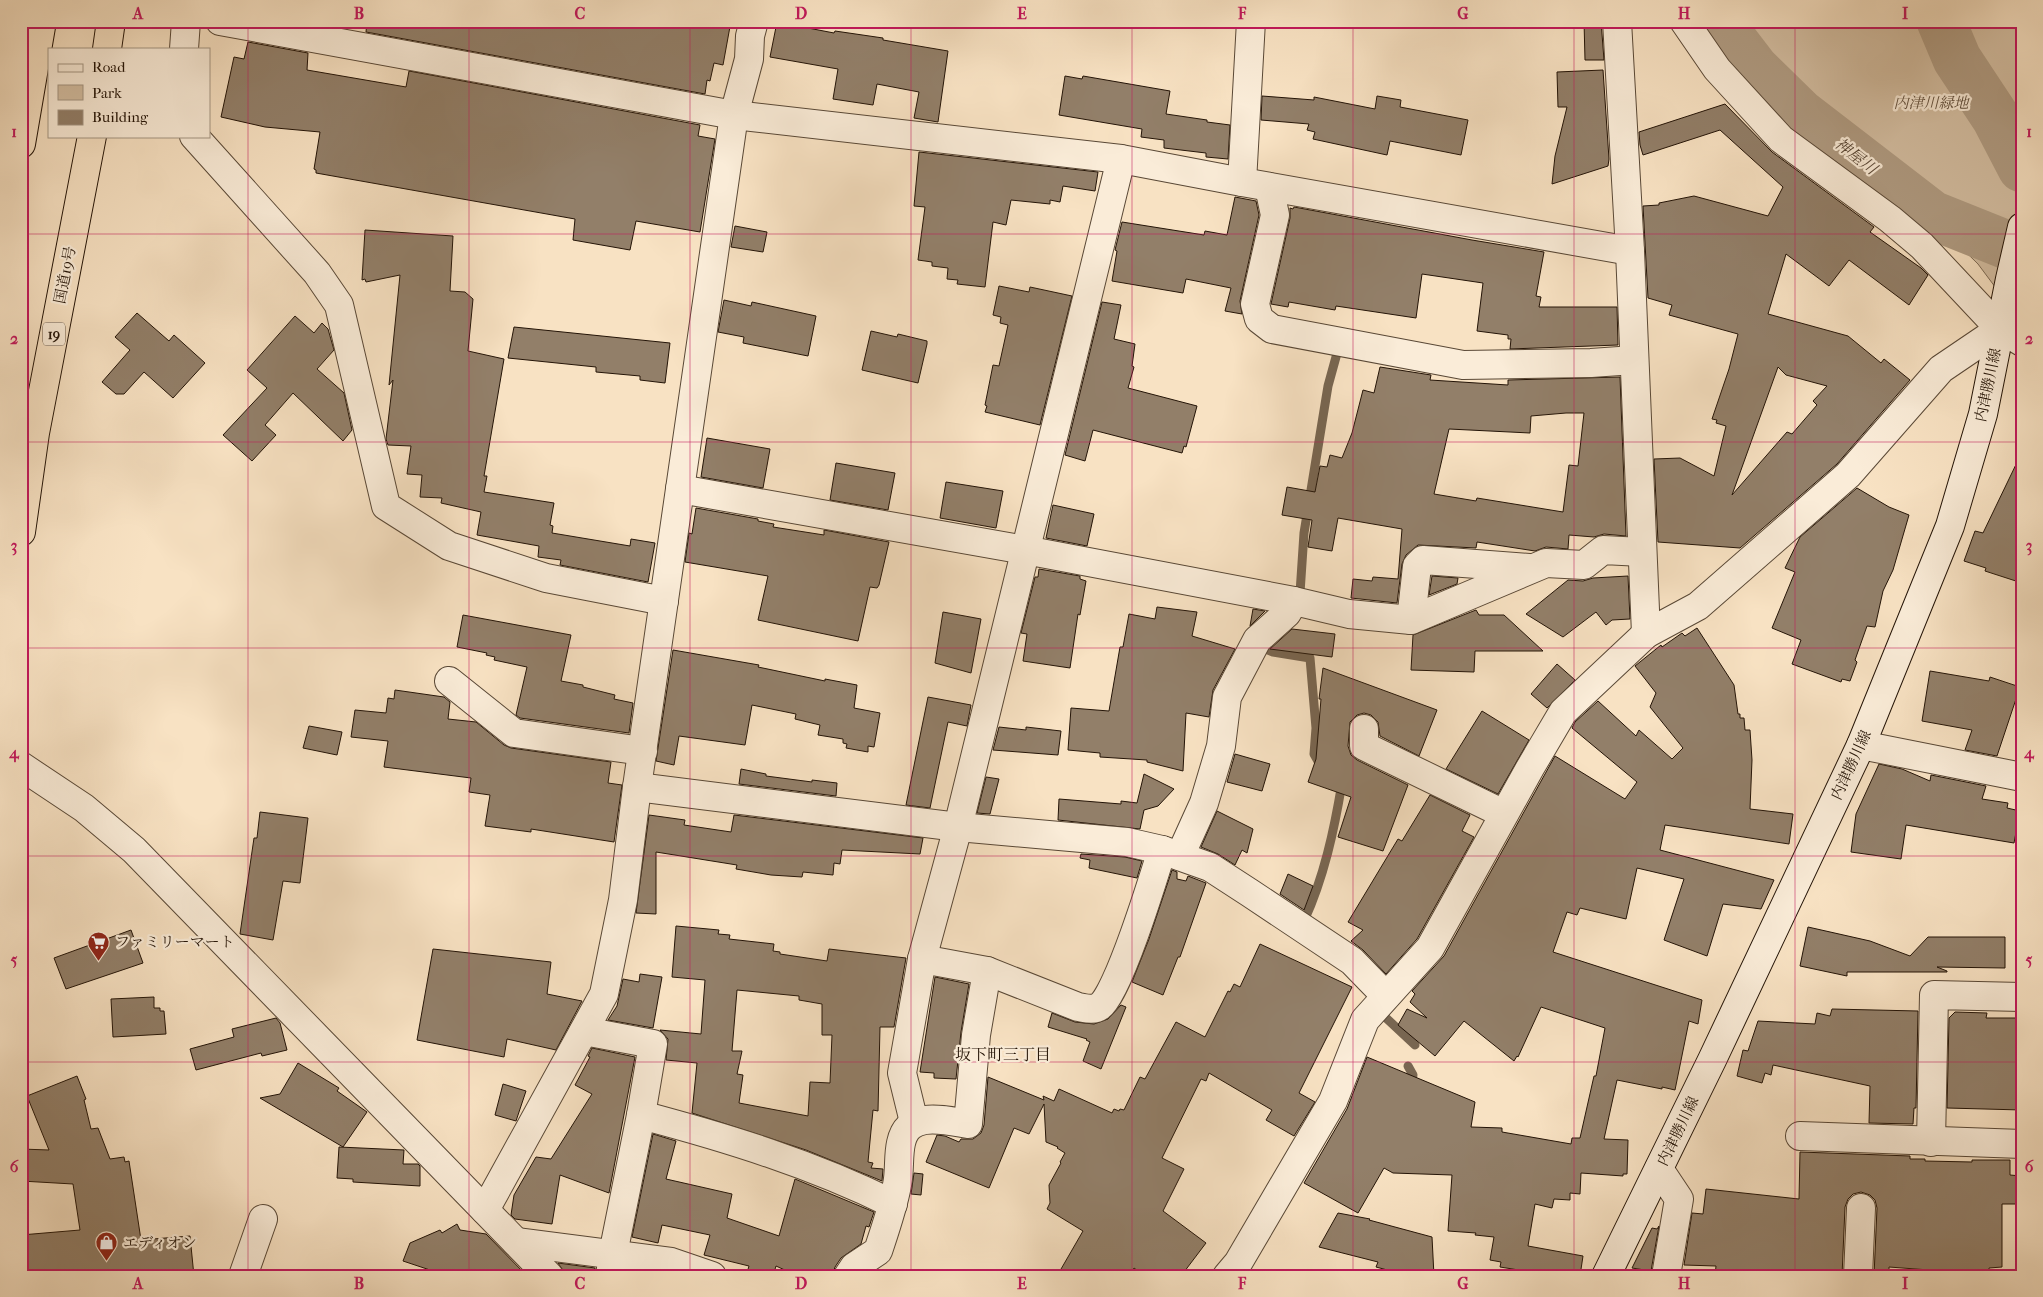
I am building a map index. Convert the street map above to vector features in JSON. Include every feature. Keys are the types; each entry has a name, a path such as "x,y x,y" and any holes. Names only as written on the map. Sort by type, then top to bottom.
{"highway":[{"path":"21,144 42,21"},
{"path":"106,48 111,21"},
{"name":"国道19号","path":"21,532 35,433 92,138"}],"street":[{"path":"184,48 186,21"},
{"path":"220,21 734,114 1121,159 1630,251"},
{"path":"485,1210 604,994 623,900 637,787 734,114 748,59 750,36 754,21"},
{"path":"1242,182 1251,21"},
{"path":"1617,21 1630,251 1646,634"},
{"path":"1227,1276 1238,1263 1333,1101 1365,1020 1430,948 1563,712 1646,634 1698,606 1848,475 1941,369 2011,336 1922,246 1890,219 1781,139 1717,69 1684,21"},
{"path":"196,138 317,273 339,305 386,506 448,546 546,578 664,602"},
{"path":"914,1122 902,1074 922,959 958,827 1121,159"},
{"path":"1269,187 1275,215 1256,304 1259,319 1272,329 1463,365 1591,363 1634,360"},
{"name":"内津勝川線","path":"1606,1276 1861,745 1950,526 1983,414 2011,336 2010,278 2022,227"},
{"path":"680,489 1025,550 1294,601 1349,614 1411,620 1546,563 1584,565 1603,550 1642,552"},
{"path":"1411,620 1417,566 1423,560 1534,568"},
{"path":"922,959 987,971 1078,1007 1091,1009 1101,1006 1111,990 1142,914 1171,853 1204,803 1218,756 1227,697 1257,640 1287,613 1294,601"},
{"path":"448,681 514,733 643,750"},
{"path":"1364,729 1364,746 1504,814"},
{"path":"1861,745 2022,777"},
{"path":"21,766 84,808 134,850 549,1276"},
{"path":"637,787 958,827 1127,842 1171,853 1210,868 1352,960 1386,996"},
{"path":"848,1276 854,1267 878,1251 893,1204 901,1143 906,1129 914,1122 936,1118 968,1124 976,1035 987,971"},
{"path":"1931,1142 1934,995 2022,997"},
{"path":"584,1032 653,1044 611,1265"},
{"path":"641,1115 701,1131 784,1157 847,1182 893,1204"},
{"path":"1800,1136 2022,1144"},
{"path":"1659,1169 1679,1199 1666,1276"},
{"path":"1858,1276 1861,1208"},
{"path":"243,1276 263,1219"},
{"path":"516,1242 611,1265 671,1262 712,1276"}],"green space":[{"name":"内津川緑地","path":"1730,21 2022,21 2022,323 1978,264 1857,145 1784,87"}],"building":[{"path":"367,21 731,21 723,65 714,63 710,81 707,80 705,94 366,32"},
{"path":"1584,21 1601,21 1604,60 1585,60"},
{"path":"777,22 834,33 835,31 883,38 883,40 948,51 938,122 914,118 919,92 877,84 873,105 833,99 838,69 770,57"},
{"path":"248,42 308,53 307,70 406,87 409,71 700,125 698,136 715,139 700,232 636,221 630,250 573,240 575,219 316,173 314,169 320,132 265,127 221,117 234,57 244,59"},
{"path":"1603,70 1608,166 1552,184 1555,156 1567,107 1558,107 1557,72"},
{"path":"1065,76 1082,79 1083,76 1170,91 1166,114 1230,125 1228,159 1206,157 1206,153 1164,148 1164,140 1141,137 1142,129 1059,115"},
{"path":"1262,96 1314,100 1314,97 1375,109 1377,96 1401,100 1400,107 1468,120 1461,155 1390,141 1387,155 1313,139 1315,132 1307,130 1309,124 1261,120"},
{"path":"1725,104 1772,152 1874,227 1870,232 1928,275 1909,305 1849,260 1829,286 1786,254 1768,314 1848,336 1881,363 1884,359 1910,380 1837,464 1740,548 1658,542 1654,459 1680,458 1714,476 1726,426 1716,423 1717,420 1712,419 1729,369 1738,334 1669,315 1672,305 1648,298 1643,206 1659,205 1659,203 1694,196 1768,216 1783,187 1720,130 1643,155 1639,132","holes":["1778,367 1786,375 1827,386 1813,401 1817,405 1792,434 1787,432 1732,495"]},
{"path":"919,152 1098,172 1095,191 1063,186 1060,202 1050,200 1050,204 1011,200 1006,225 993,222 985,287 957,284 958,280 947,279 948,268 932,266 932,262 918,260 925,207 914,206"},
{"path":"1235,197 1256,201 1259,215 1240,301 1242,314 1225,311 1231,288 1186,279 1183,293 1112,281 1117,251 1115,250 1122,222 1204,235 1205,231 1227,235"},
{"path":"1294,207 1544,252 1536,296 1541,297 1539,307 1617,307 1618,345 1510,349 1511,339 1508,339 1508,335 1477,331 1483,283 1422,274 1416,318 1336,306 1335,310 1289,302 1288,307 1271,304 1290,218 1290,208 1293,209"},
{"path":"735,226 767,232 763,252 731,247"},
{"path":"365,230 453,236 450,291 465,292 473,299 468,351 504,359 484,476 487,476 484,492 554,503 550,525 553,526 552,533 630,546 631,539 655,543 648,582 560,565 561,560 538,557 539,546 477,535 481,512 441,503 442,498 420,497 422,475 407,474 411,446 388,445 386,439 393,380 389,385 400,275 366,282 365,279 362,280"},
{"path":"999,286 1029,292 1030,287 1072,296 1040,425 985,412 993,365 999,366 1008,325 1000,323 1001,317 993,315"},
{"path":"724,300 751,306 752,302 816,316 808,356 743,343 744,337 718,332"},
{"path":"1102,302 1121,305 1114,339 1135,344 1132,366 1134,367 1128,388 1197,406 1186,447 1184,446 1182,453 1093,430 1085,461 1065,455"},
{"path":"137,313 169,341 174,335 205,363 173,398 144,372 124,394 116,394 102,382 130,350 115,337"},
{"path":"295,316 314,333 322,323 328,329 334,350 317,369 344,393 352,430 343,441 293,393 265,425 276,435 252,461 223,435 267,388 247,370"},
{"path":"514,327 670,343 665,383 640,380 640,376 596,372 596,367 508,358"},
{"path":"871,331 897,337 898,334 927,341 918,383 862,370"},
{"path":"1380,367 1431,375 1430,380 1508,385 1508,380 1620,377 1626,536 1604,534 1594,537 1569,535 1568,549 1546,547 1535,551 1477,542 1476,548 1418,545 1406,555 1402,564 1397,603 1351,598 1353,579 1372,581 1373,577 1398,579 1402,529 1338,518 1332,551 1308,547 1312,520 1282,515 1287,487 1315,492 1320,466 1327,467 1330,455 1342,458 1352,433 1363,390 1374,393","holes":["1584,413 1578,466 1569,465 1563,512 1477,498 1476,501 1434,494 1449,429 1530,433 1531,416"]},
{"path":"707,438 770,449 763,488 701,477"},
{"path":"2022,452 2022,583 1985,571 1986,568 1964,561 1975,531 1983,533"},
{"path":"836,463 895,473 888,510 830,500"},
{"path":"946,482 1003,491 996,528 940,518"},
{"path":"1857,488 1889,507 1909,515 1893,570 1883,591 1875,627 1867,626 1850,681 1842,679 1841,682 1792,664 1801,640 1772,628 1795,572 1785,568 1800,537"},
{"path":"1053,505 1094,514 1087,546 1046,538"},
{"path":"696,508 758,519 758,521 774,524 773,527 824,535 824,530 889,542 879,585 877,588 870,587 858,641 758,620 768,576 685,562 689,533 692,534"},
{"path":"1039,569 1080,576 1080,579 1086,581 1080,615 1078,614 1070,668 1023,661 1027,634 1021,633 1035,577 1038,577"},
{"path":"1432,576 1458,578 1457,584 1429,595"},
{"path":"1628,576 1630,619 1612,620 1606,625 1596,612 1563,637 1526,614 1568,580 1583,581 1593,578"},
{"path":"1157,607 1197,612 1192,636 1235,649 1213,690 1209,717 1186,713 1183,771 1147,762 1147,760 1100,757 1100,753 1068,750 1071,708 1109,711 1120,647 1123,647 1129,614 1155,619"},
{"path":"1253,609 1265,611 1250,626"},
{"path":"1476,610 1479,615 1504,615 1543,651 1475,651 1474,672 1411,670 1413,635"},
{"path":"943,612 981,619 971,673 935,663"},
{"path":"463,615 571,635 561,681 583,685 583,687 615,695 614,699 633,703 629,733 520,718 516,715 527,667 494,660 495,657 486,655 487,653 457,647"},
{"path":"1697,628 1734,685 1738,714 1740,714 1740,718 1744,718 1745,730 1750,730 1752,760 1750,809 1793,814 1789,844 1665,825 1660,850 1774,880 1761,909 1723,904 1707,956 1664,940 1684,879 1637,868 1626,919 1580,908 1577,915 1567,912 1553,952 1702,1000 1698,1024 1689,1021 1675,1090 1617,1080 1604,1139 1628,1140 1627,1174 1623,1174 1623,1176 1581,1173 1580,1194 1570,1193 1570,1200 1554,1199 1552,1208 1535,1204 1528,1246 1583,1256 1580,1276 1556,1276 1500,1267 1501,1262 1490,1260 1494,1237 1475,1235 1476,1233 1448,1231 1452,1175 1393,1173 1384,1168 1358,1213 1304,1183 1347,1109 1367,1057 1475,1102 1471,1127 1502,1128 1502,1132 1571,1144 1572,1138 1580,1138 1594,1076 1596,1076 1605,1028 1541,1007 1518,1057 1514,1061 1464,1021 1435,1056 1398,1025 1407,1009 1427,1018 1410,1002 1415,994 1412,991 1444,956 1555,756 1625,799 1637,782 1572,728 1575,722 1598,701 1636,736 1639,730 1672,759 1683,748 1650,707 1656,693 1635,666 1661,645 1662,647 1682,633 1685,636"},
{"path":"1292,629 1335,634 1332,657 1270,649"},
{"path":"673,650 759,665 758,667 825,681 825,679 857,685 854,708 880,713 874,747 868,746 868,752 846,748 847,744 843,743 843,739 818,735 820,725 795,719 796,714 752,705 745,745 679,736 674,765 656,761"},
{"path":"1557,664 1575,680 1547,708 1531,694"},
{"path":"1323,668 1437,710 1419,756 1380,736 1378,722 1371,715 1364,713 1357,715 1350,722 1348,746 1351,755 1357,760 1408,785 1383,851 1338,837 1351,797 1308,782 1316,759 1321,699 1319,699"},
{"path":"1930,671 1989,681 1990,677 2020,687 1997,756 1965,750 1972,730 1922,721"},
{"path":"395,690 444,697 450,702 448,719 476,722 504,745 511,748 611,762 608,783 622,785 614,842 531,829 531,832 485,826 490,795 469,792 471,778 384,767 388,741 351,737 355,710 386,713 388,698 394,699"},
{"path":"928,697 971,705 967,726 948,722 930,808 906,805"},
{"path":"1482,711 1529,740 1498,794 1446,769"},
{"path":"309,726 342,732 337,755 303,748"},
{"path":"999,727 1026,730 1026,727 1061,731 1058,755 993,750"},
{"path":"1235,754 1270,764 1262,791 1227,782"},
{"path":"1879,764 1902,769 1930,781 1931,775 1986,786 1982,799 2008,803 2007,808 2020,811 2014,843 1906,825 1901,859 1851,852 1856,814"},
{"path":"741,769 766,774 766,776 837,783 836,796 739,784"},
{"path":"1144,774 1174,789 1158,806 1144,810 1140,829 1058,820 1059,799 1121,804 1121,801 1137,803"},
{"path":"986,777 999,779 990,814 977,813"},
{"path":"1430,795 1470,815 1462,831 1474,837 1417,939 1386,974 1363,950 1351,941 1363,930 1348,922 1398,839 1402,841"},
{"path":"1217,811 1253,829 1247,853 1242,850 1235,865 1218,854 1201,847"},
{"path":"260,812 308,818 300,883 283,881 273,940 240,934 254,838 257,838"},
{"path":"649,815 685,820 684,825 731,832 734,815 923,838 920,854 842,850 840,864 834,863 833,875 803,872 802,877 771,875 736,869 737,865 656,852 656,914 636,913"},
{"path":"1081,854 1125,857 1142,861 1137,878 1089,868 1090,860 1080,858"},
{"path":"1172,870 1177,872 1177,879 1186,881 1188,876 1206,883 1180,957 1178,957 1163,995 1132,982 1149,939"},
{"path":"1288,874 1313,886 1304,910 1280,894"},
{"path":"676,926 719,930 718,934 730,935 729,939 774,944 773,951 780,952 780,954 827,961 829,949 906,958 894,1027 880,1027 878,1111 873,1110 868,1162 873,1163 871,1168 883,1169 882,1181 806,1150 692,1113 697,1063 666,1060 668,1039 660,1030 701,1034 705,980 672,977","holes":["737,990 799,996 799,1000 822,1004 822,1035 832,1035 830,1083 810,1082 808,1116 739,1103 743,1075 737,1074 742,1051 732,1051"]},
{"path":"1808,927 1870,941 1910,956 1928,937 2005,937 2005,968 1937,967 1947,972 1847,972 1847,976 1800,966"},
{"name":"ファミリーマート","path":"131,930 143,963 66,989 54,958"},
{"path":"1260,944 1352,987 1299,1093 1315,1102 1294,1136 1266,1120 1272,1110 1209,1073 1206,1081 1201,1079 1162,1158 1184,1169 1163,1211 1206,1243 1181,1276 1145,1276 1134,1268 1129,1276 1057,1276 1083,1231 1047,1209 1050,1203 1049,1185 1065,1153 1058,1147 1046,1142 1044,1104 1029,1134 1014,1128 989,1188 926,1162 937,1135 959,1142 961,1139 973,1139 981,1133 984,1125 988,1077 1044,1100 1043,1096 1054,1101 1059,1089 1112,1113 1114,1109 1124,1110 1140,1077 1145,1079 1176,1022 1205,1037 1228,991 1230,992 1234,984 1240,987"},
{"path":"433,949 551,962 547,994 582,1001 556,1050 507,1039 504,1057 417,1040"},
{"path":"640,974 662,977 653,1028 608,1020 617,1006 623,979 639,982"},
{"path":"935,977 969,984 956,1079 934,1078 934,1073 920,1072"},
{"path":"154,997 154,1008 160,1008 160,1011 164,1011 166,1034 113,1037 111,999"},
{"path":"1121,1005 1126,1007 1101,1069 1083,1061 1090,1042 1087,1039 1048,1027 1052,1013 1075,1022 1094,1024 1108,1019"},
{"path":"1832,1009 1918,1011 1916,1108 1914,1108 1913,1124 1869,1123 1870,1086 1773,1065 1771,1075 1765,1073 1762,1083 1737,1076 1743,1050 1748,1051 1758,1021 1815,1024 1817,1013 1830,1016"},
{"path":"1955,1012 1987,1013 1986,1018 2022,1018 2022,1110 1947,1108 1949,1018"},
{"path":"276,1018 280,1023 287,1050 262,1056 261,1053 196,1070 190,1049 234,1037 232,1029"},
{"path":"592,1048 635,1057 609,1193 560,1175 552,1224 515,1219 511,1215 514,1195 536,1157 551,1159 592,1094 575,1085 590,1057 588,1056"},
{"path":"298,1063 339,1088 337,1091 367,1112 343,1147 260,1098 280,1094"},
{"path":"77,1076 86,1099 84,1100 91,1129 98,1128 110,1159 124,1157 125,1162 129,1161 141,1240 190,1236 194,1276 21,1276 21,1235 80,1230 73,1184 21,1181 21,1149 49,1150 27,1096"},
{"path":"503,1084 526,1091 516,1121 495,1115"},
{"path":"653,1134 676,1141 666,1179 732,1194 727,1218 779,1236 795,1179 874,1212 869,1227 866,1226 861,1244 841,1258 832,1276 798,1276 776,1266 773,1276 746,1276 749,1266 704,1255 710,1235 662,1225 658,1243 632,1237"},
{"path":"339,1147 404,1150 403,1164 418,1164 420,1166 420,1186 353,1182 353,1179 337,1178"},
{"path":"1800,1152 1910,1156 1910,1159 1925,1159 1925,1161 1972,1162 1972,1160 2010,1160 2010,1175 2021,1176 2020,1198 2018,1204 2002,1204 2002,1267 1989,1268 1989,1272 1956,1272 1889,1267 1889,1276 1874,1276 1877,1208 1875,1200 1870,1195 1861,1192 1853,1194 1848,1199 1845,1207 1842,1276 1715,1276 1716,1266 1684,1265 1692,1213 1703,1214 1706,1189 1799,1199"},
{"path":"914,1173 923,1174 921,1195 911,1194"},
{"path":"1338,1213 1370,1219 1432,1237 1434,1276 1410,1276 1376,1267 1378,1262 1319,1247"},
{"path":"457,1224 460,1230 486,1234 527,1276 448,1276 403,1261 410,1243 440,1230 442,1233"},
{"path":"1659,1226 1651,1271 1632,1268 1652,1228 1657,1229"},
{"path":"558,1263 595,1268 595,1276 564,1276 564,1272"},
{"path":"626,1272 655,1276 626,1276"}],"waterway":[{"name":"神屋川","path":"1718,21 1754,68 1801,114 1932,215 2022,251"},
{"path":"1941,21 1957,59 1996,118 2022,168"},
{"path":"1300,593 1304,533 1328,386 1339,346"},
{"path":"1261,647 1273,652 1310,658 1316,728 1314,754 1319,763 1324,766"},
{"path":"1304,921 1328,854 1342,783"},
{"path":"1385,1017 1415,1045"},
{"path":"1408,1066 1413,1075 1411,1087"}],"place":[{"name":"ファミリーマート","path":"99,961"},
{"name":"エディオン","path":"107,1262"}],"district":[{"name":"坂下町三丁目","path":"1003,1054"}]}
